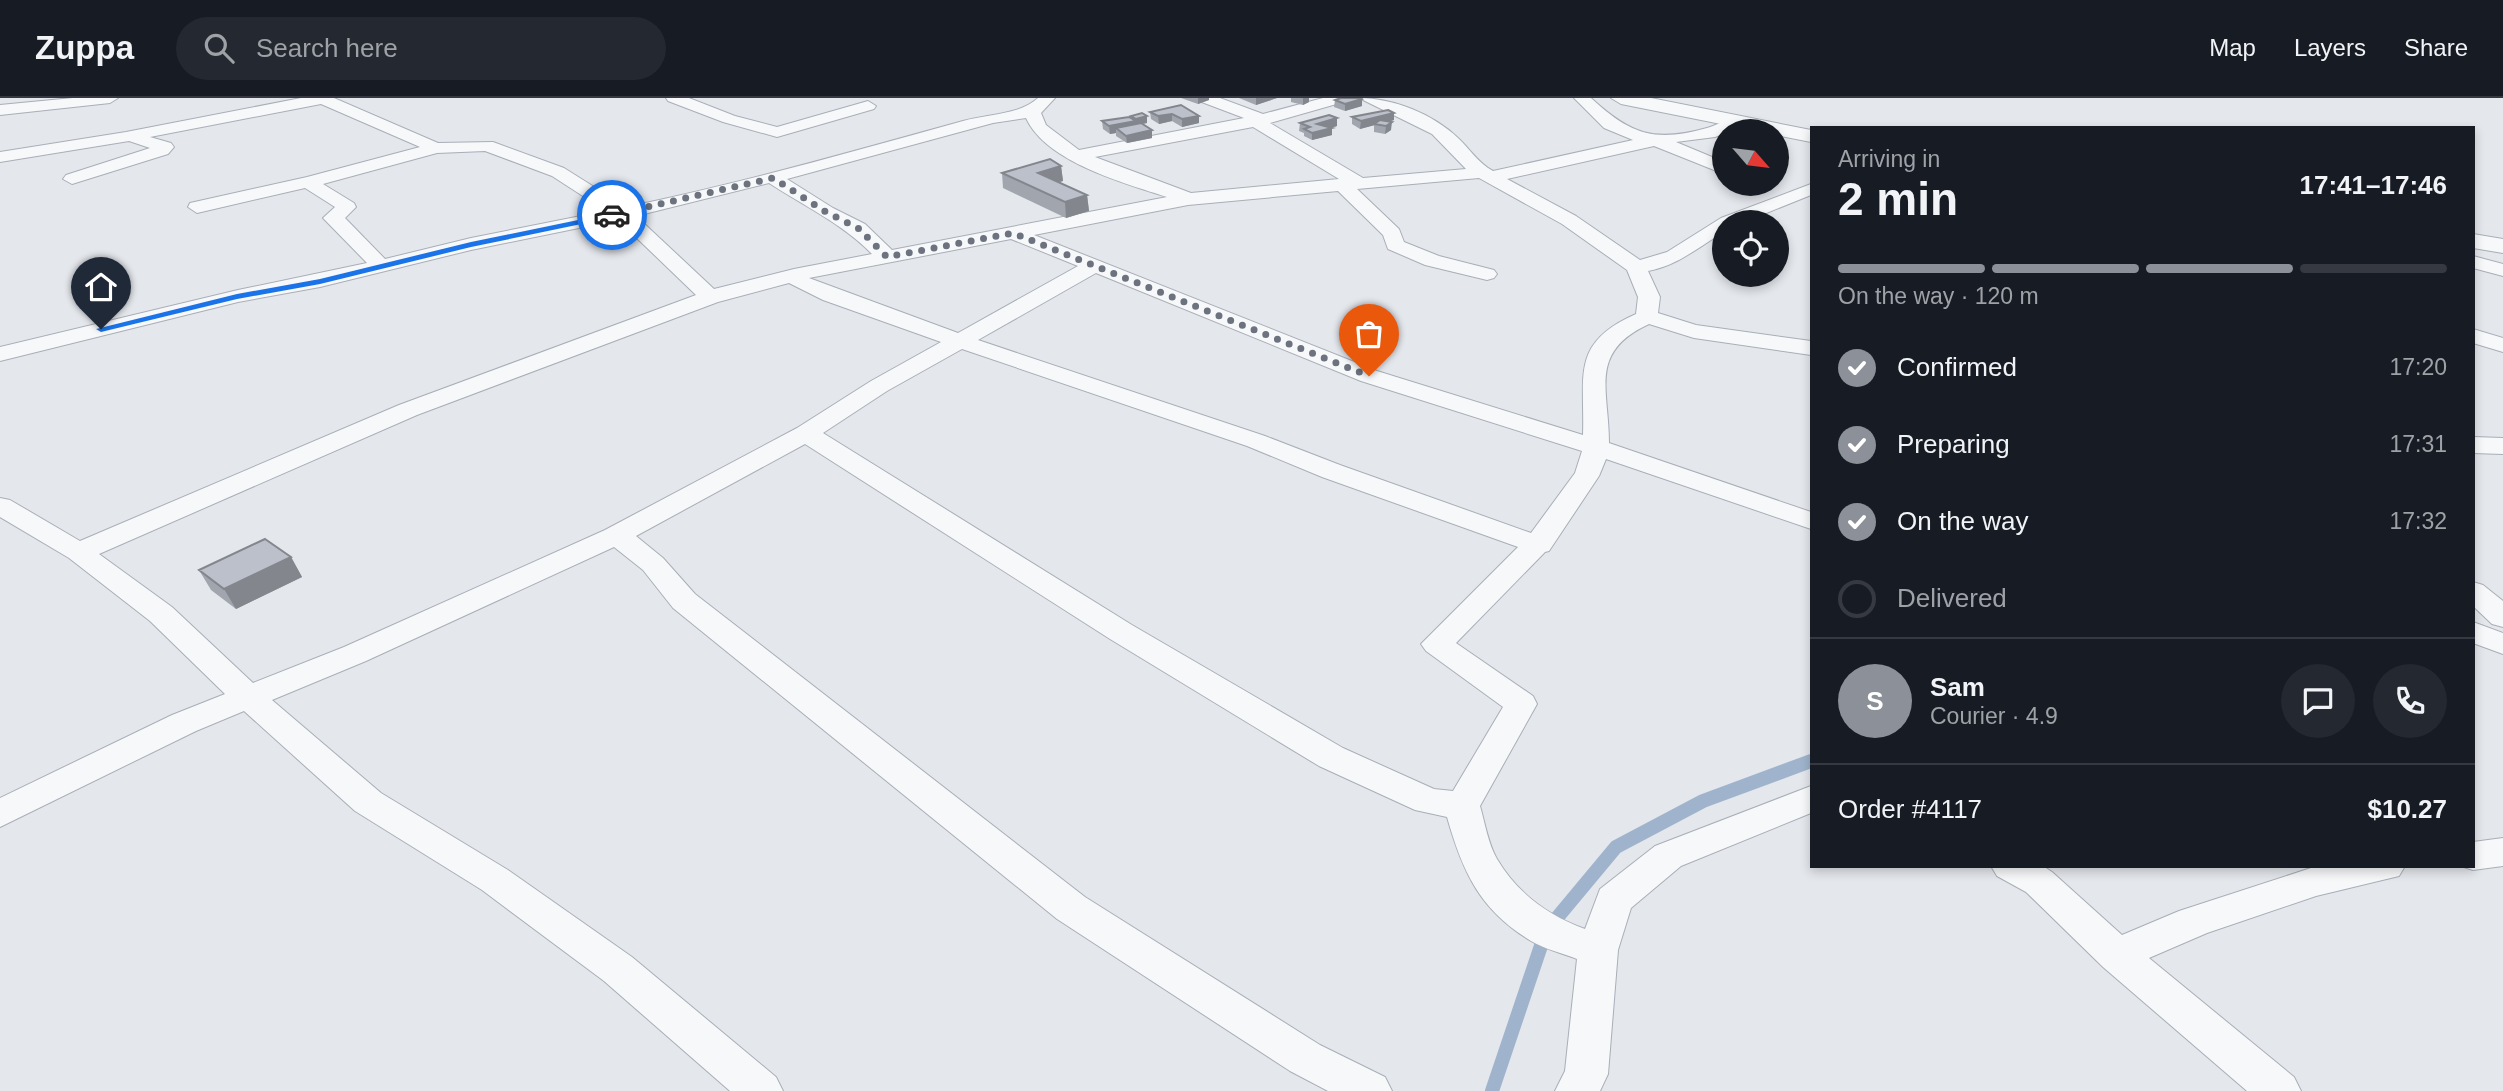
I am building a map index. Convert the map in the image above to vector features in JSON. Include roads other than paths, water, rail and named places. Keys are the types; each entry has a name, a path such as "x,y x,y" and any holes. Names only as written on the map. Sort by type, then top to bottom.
{"street":[{"path":"5,109 40,98"},
{"path":"5,109 26,109 110,98"},
{"path":"0,158 126,137 324,98 436,148"},
{"path":"674,98 729,119 777,132 866,102 887,134"},
{"path":"0,354 237,296 320,281 773,178 887,134 1032,112 1047,98"},
{"path":"1205,98 1258,120 1350,184 1392,233 1395,244 1433,261 1487,274"},
{"path":"1079,155 1258,120 1341,98"},
{"path":"1367,98 1418,119 1446,135 1485,175 1569,220 1636,267 1649,297 1647,317"},
{"path":"1582,98 1610,124 1712,164"},
{"path":"1621,98 1723,119"},
{"path":"1032,112 1033,121 1043,135 1137,182 1188,199"},
{"path":"79,552 408,410 710,297 794,275 1188,199 1485,175 1653,140 1712,132"},
{"path":"1789,132 1810,136"},
{"path":"72,179 162,150 164,146 126,137"},
{"path":"197,207 310,182 436,148 488,146 531,160 584,187 622,213 710,297"},
{"path":"773,178 826,212 858,228 887,257"},
{"path":"310,182 347,207 333,218 353,235 380,266"},
{"path":"1767,210 1798,200"},
{"path":"1636,267 1662,262 1682,254 1712,230"},
{"path":"1013,233 1092,267 1369,376 1596,446 1810,521"},
{"path":"2475,241 2503,246"},
{"path":"2475,263 2503,270"},
{"path":"0,814 184,723 355,654 615,536 806,433 879,386 1092,267"},
{"path":"794,275 798,281 831,295 957,341 1256,442 1539,545"},
{"path":"1598,950 1545,931 1504,900 1478,861 1462,806 1521,704 1437,644 1539,545 1592,465 1597,419 1591,394 1597,360 1610,337 1647,317 1694,331 1810,348"},
{"path":"2475,337 2503,345"},
{"path":"806,433 1121,632 1331,757 1427,801 1462,806"},
{"path":"2475,444 2503,446"},
{"path":"0,506 79,552 161,614 249,698 368,802 495,880 618,969 761,1091"},
{"path":"615,536 625,540 655,565 684,601 1071,908 1304,1058 1370,1091"},
{"path":"2475,593 2503,617"},
{"path":"2475,633 2503,644"},
{"path":"1577,1091 1586,1074 1598,950 1614,900 1668,856 1810,799"},
{"path":"2475,856 2503,852"},
{"path":"2014,868 2039,881 2117,955 2279,1091"},
{"path":"2117,955 2193,922 2314,882 2377,868"}],"waterway":[{"path":"1492,1091 1546,931 1616,847 1703,801 1810,761"}]}
